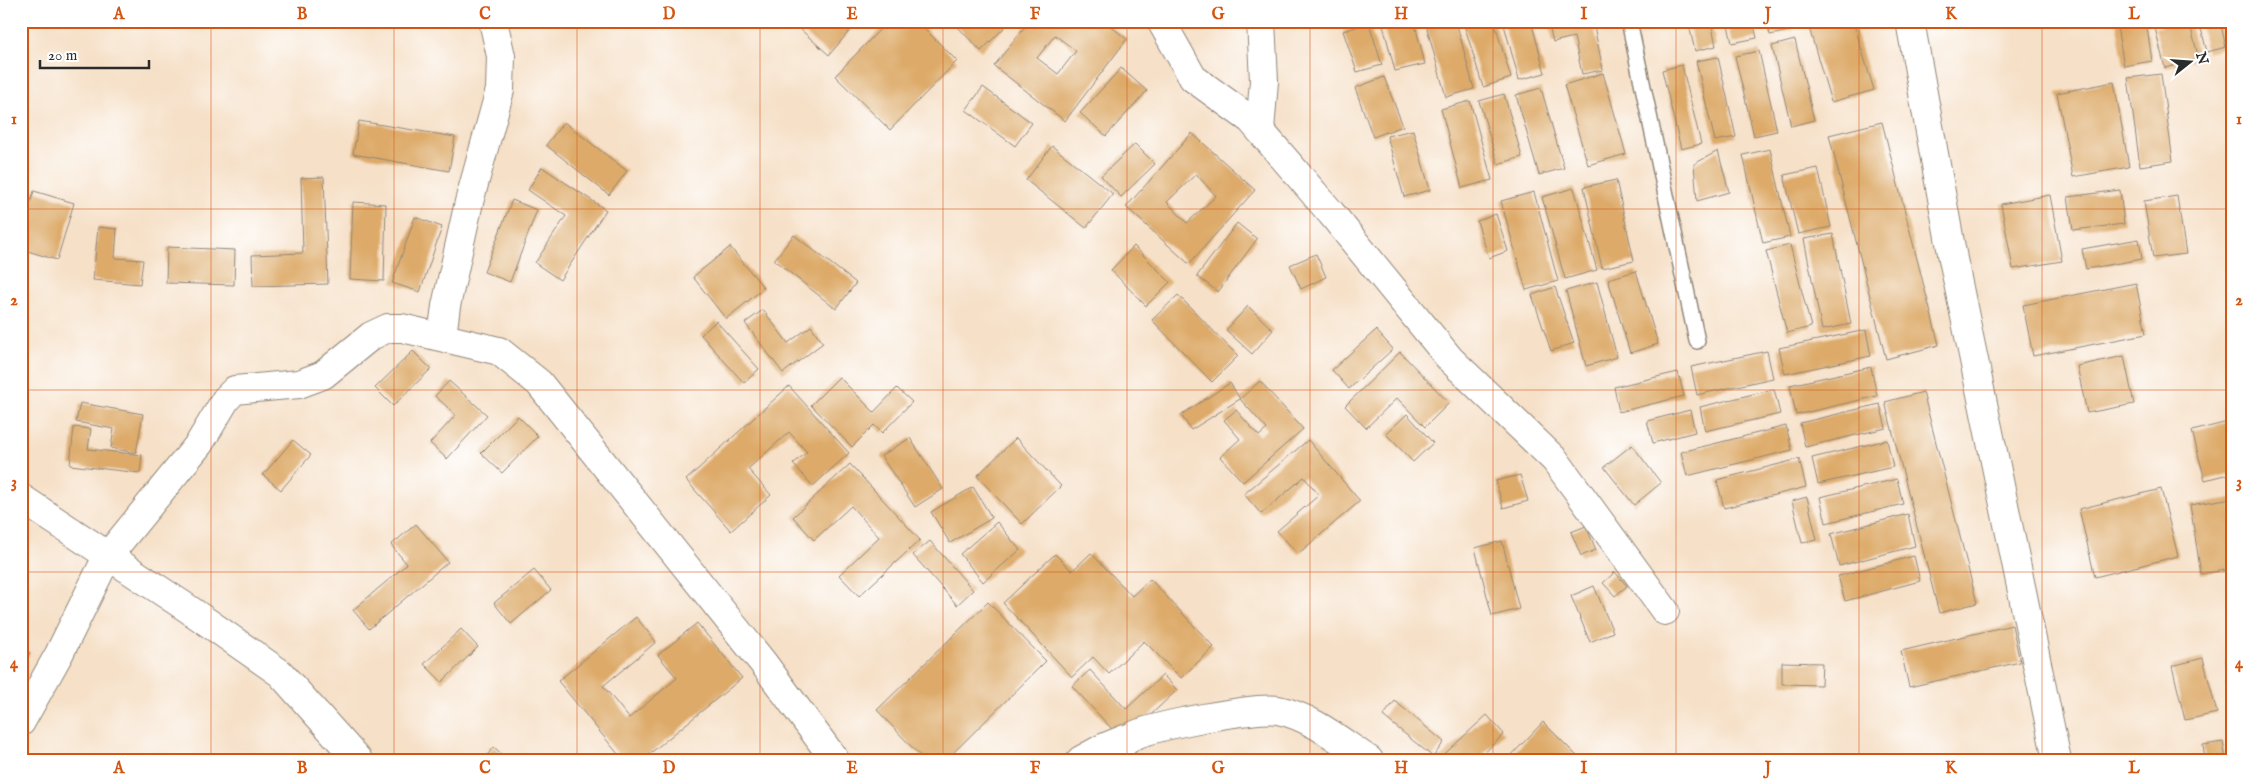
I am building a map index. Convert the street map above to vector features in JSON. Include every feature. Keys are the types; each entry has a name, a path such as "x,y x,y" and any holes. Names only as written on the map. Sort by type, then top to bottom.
{"street":[{"path":"442,336 446,306 469,202 500,90 502,56 494,21"},
{"path":"1161,21 1193,78 1251,120 1450,359 1555,460 1665,611"},
{"path":"1260,130 1264,81 1261,21"},
{"path":"1910,21 1953,259 2057,760"},
{"path":"21,722 59,654 107,556 198,444 226,399 235,390 299,384 323,374 370,336 388,328 402,328 499,351 539,383 764,664 835,760"},
{"path":"21,498 187,608 280,673 358,760"},
{"path":"1081,760 1103,748 1131,737 1188,721 1234,713 1276,710 1306,719 1369,760"},
{"path":"1110,760 1131,737"}],"lane":[{"path":"1630,21 1697,341"}],"building":[{"path":"791,21 858,21 829,55"},
{"path":"888,21 917,21 957,61 890,130 835,76"},
{"path":"952,21 1011,21 981,51"},
{"path":"1029,21 1104,21 1127,39 1065,121 994,66","holes":["1055,35 1076,51 1058,74 1037,58"]},
{"path":"1382,21 1414,21 1425,64 1395,71"},
{"path":"1425,21 1456,21 1474,89 1446,97"},
{"path":"1463,21 1494,21 1511,78 1483,87"},
{"path":"1503,21 1531,21 1545,73 1519,80"},
{"path":"1548,21 1593,21 1603,70 1582,74 1574,37 1553,42"},
{"path":"1688,21 1711,21 1716,46 1695,51"},
{"path":"1727,21 1753,21 1757,38 1732,43"},
{"path":"1767,21 1792,21 1794,30 1770,35"},
{"path":"1807,21 1853,21 1874,90 1831,102"},
{"path":"2116,21 2146,21 2152,61 2124,66"},
{"path":"2189,21 2199,59 2165,68 2155,28"},
{"path":"2199,21 2220,21 2226,47 2207,52"},
{"path":"1369,23 1382,65 1357,72 1343,31"},
{"path":"1795,40 1814,120 1791,126 1772,46"},
{"path":"1759,51 1777,131 1754,136 1735,56"},
{"path":"1718,57 1736,137 1715,141 1696,61"},
{"path":"1682,65 1701,144 1681,149 1662,70"},
{"path":"1121,68 1147,91 1106,136 1080,113"},
{"path":"1603,73 1626,154 1588,165 1564,85"},
{"path":"2161,74 2173,161 2140,166 2128,78"},
{"path":"1384,77 1403,126 1373,137 1355,88"},
{"path":"2114,82 2129,167 2073,177 2057,93"},
{"path":"983,87 1032,123 1015,146 966,110"},
{"path":"1541,88 1564,168 1539,175 1516,95"},
{"path":"1504,94 1522,157 1498,164 1479,101"},
{"path":"1470,101 1492,180 1462,188 1441,109"},
{"path":"359,121 455,137 449,171 353,154"},
{"path":"564,122 627,171 609,195 546,145"},
{"path":"1882,122 1939,345 1886,359 1829,135"},
{"path":"1413,130 1430,190 1404,197 1387,136"},
{"path":"1192,133 1255,190 1189,264 1126,207","holes":["1196,174 1216,196 1187,223 1167,202"]},
{"path":"1135,144 1155,164 1121,197 1101,176"},
{"path":"1052,146 1113,194 1086,228 1026,180"},
{"path":"1770,149 1790,237 1763,243 1743,155"},
{"path":"1718,151 1729,192 1697,201 1694,164"},
{"path":"542,167 606,210 560,280 535,263 566,216 528,190"},
{"path":"1818,168 1831,227 1798,234 1784,175"},
{"path":"324,177 328,284 253,286 252,255 303,253 301,178"},
{"path":"1616,180 1634,261 1602,268 1584,187"},
{"path":"1574,188 1597,270 1565,279 1542,197"},
{"path":"2120,190 2124,224 2073,230 2068,197"},
{"path":"34,191 74,203 57,260 21,249 21,232"},
{"path":"1534,192 1558,281 1526,290 1501,201"},
{"path":"2050,195 2062,261 2013,269 2001,204"},
{"path":"2177,196 2186,254 2153,258 2144,201"},
{"path":"512,200 537,210 510,282 484,272"},
{"path":"353,202 386,204 384,281 350,279"},
{"path":"1496,214 1508,251 1489,258 1477,221"},
{"path":"415,217 442,227 420,292 392,283"},
{"path":"1237,223 1257,239 1218,292 1197,276"},
{"path":"98,227 117,229 115,258 143,260 140,284 93,280"},
{"path":"1833,234 1851,324 1822,330 1804,239"},
{"path":"794,235 856,283 836,309 774,260"},
{"path":"2139,239 2142,259 2086,269 2082,249"},
{"path":"1790,245 1811,327 1787,333 1766,251"},
{"path":"1134,246 1170,282 1146,306 1111,270"},
{"path":"167,247 235,250 234,285 166,283"},
{"path":"730,247 764,288 726,319 693,277"},
{"path":"1316,254 1326,277 1301,289 1290,265"},
{"path":"1636,271 1658,344 1630,353 1608,279"},
{"path":"1597,282 1617,357 1586,366 1566,291"},
{"path":"2136,283 2146,334 2033,356 2023,305"},
{"path":"1555,287 1574,343 1551,351 1532,295"},
{"path":"1178,295 1238,356 1212,382 1152,320"},
{"path":"1248,306 1273,330 1252,354 1226,330"},
{"path":"763,310 788,343 811,326 823,343 783,373 745,323"},
{"path":"716,321 759,369 744,383 701,335"},
{"path":"1376,330 1393,349 1349,389 1332,370"},
{"path":"1866,330 1871,356 1785,374 1779,348"},
{"path":"413,351 431,369 393,406 375,388"},
{"path":"1767,351 1773,378 1697,395 1691,367"},
{"path":"1400,352 1449,403 1425,427 1397,398 1366,428 1345,406"},
{"path":"2124,356 2134,404 2087,413 2077,366"},
{"path":"1871,367 1877,396 1796,415 1790,385"},
{"path":"1678,372 1684,396 1619,412 1614,387"},
{"path":"839,377 874,412 897,388 912,402 882,433 874,425 852,447 811,405"},
{"path":"449,381 487,415 447,459 430,443 456,415 435,396"},
{"path":"1260,381 1303,429 1243,482 1220,457 1240,439 1224,420 1236,410 1259,436 1267,429 1240,399"},
{"path":"1230,383 1240,399 1191,430 1181,415"},
{"path":"789,386 849,453 813,486 793,464 807,452 789,432 748,469 771,495 731,531 686,480"},
{"path":"1774,389 1780,414 1705,431 1700,407"},
{"path":"1923,392 1977,603 1939,613 1885,402"},
{"path":"80,403 143,414 136,453 111,448 114,429 76,422"},
{"path":"1880,404 1886,428 1805,447 1800,423"},
{"path":"1690,410 1695,432 1653,443 1647,421"},
{"path":"1407,414 1433,443 1413,462 1386,434"},
{"path":"518,416 538,436 502,473 481,453"},
{"path":"2232,421 2232,473 2205,480 2192,431"},
{"path":"1786,426 1792,450 1687,476 1681,452"},
{"path":"74,427 91,429 88,449 142,455 140,473 70,465"},
{"path":"910,438 943,489 915,507 881,456"},
{"path":"1016,438 1061,486 1022,524 977,476"},
{"path":"293,440 311,455 281,490 263,475"},
{"path":"1308,440 1360,501 1298,554 1277,531 1319,495 1304,477 1261,514 1244,494"},
{"path":"1887,440 1893,467 1818,484 1812,458"},
{"path":"1632,445 1661,483 1634,505 1604,467"},
{"path":"1799,459 1806,487 1724,508 1717,480"},
{"path":"850,464 920,540 859,596 839,575 879,537 851,506 814,540 793,517"},
{"path":"1520,475 1528,501 1503,508 1496,481"},
{"path":"1897,479 1903,504 1826,523 1820,497"},
{"path":"973,487 992,518 950,543 931,512"},
{"path":"2161,489 2178,556 2095,577 2079,509"},
{"path":"1807,497 1817,540 1802,543 1792,501"},
{"path":"2232,498 2232,569 2201,574 2190,505"},
{"path":"1908,514 1915,546 1839,566 1831,534"},
{"path":"997,522 1020,550 983,582 960,554"},
{"path":"416,524 448,562 369,629 353,610 407,564 391,545"},
{"path":"1586,526 1596,550 1581,556 1571,532"},
{"path":"930,541 973,590 957,605 913,555"},
{"path":"1502,541 1519,609 1492,616 1475,548"},
{"path":"1091,553 1132,596 1150,579 1214,647 1181,678 1144,641 1109,674 1093,657 1072,677 1003,603 1055,554 1072,571"},
{"path":"1914,556 1920,581 1845,601 1838,576"},
{"path":"534,570 551,590 511,624 494,603"},
{"path":"1615,572 1627,586 1615,596 1603,583"},
{"path":"1594,586 1613,632 1590,642 1571,596"},
{"path":"988,602 1046,661 946,760 924,760 877,710"},
{"path":"636,617 656,642 603,686 629,718 677,678 658,655 697,623 742,678 642,760 623,760 558,681"},
{"path":"2012,625 2020,662 1909,687 1901,651"},
{"path":"461,629 478,647 442,682 424,664"},
{"path":"21,647 30,653 21,665"},
{"path":"2203,658 2217,713 2185,720 2172,666"},
{"path":"2226,658 2232,658 2232,700 2230,700"},
{"path":"1782,662 1822,663 1821,685 1782,684"},
{"path":"1090,670 1126,709 1163,675 1177,690 1123,741 1072,686"},
{"path":"1395,701 1444,742 1433,757 1383,716"},
{"path":"1487,715 1504,734 1477,760 1438,760"},
{"path":"1543,722 1581,760 1507,760"},
{"path":"2223,742 2226,760 2205,760 2203,745"},
{"path":"494,747 508,760 483,760"}]}
